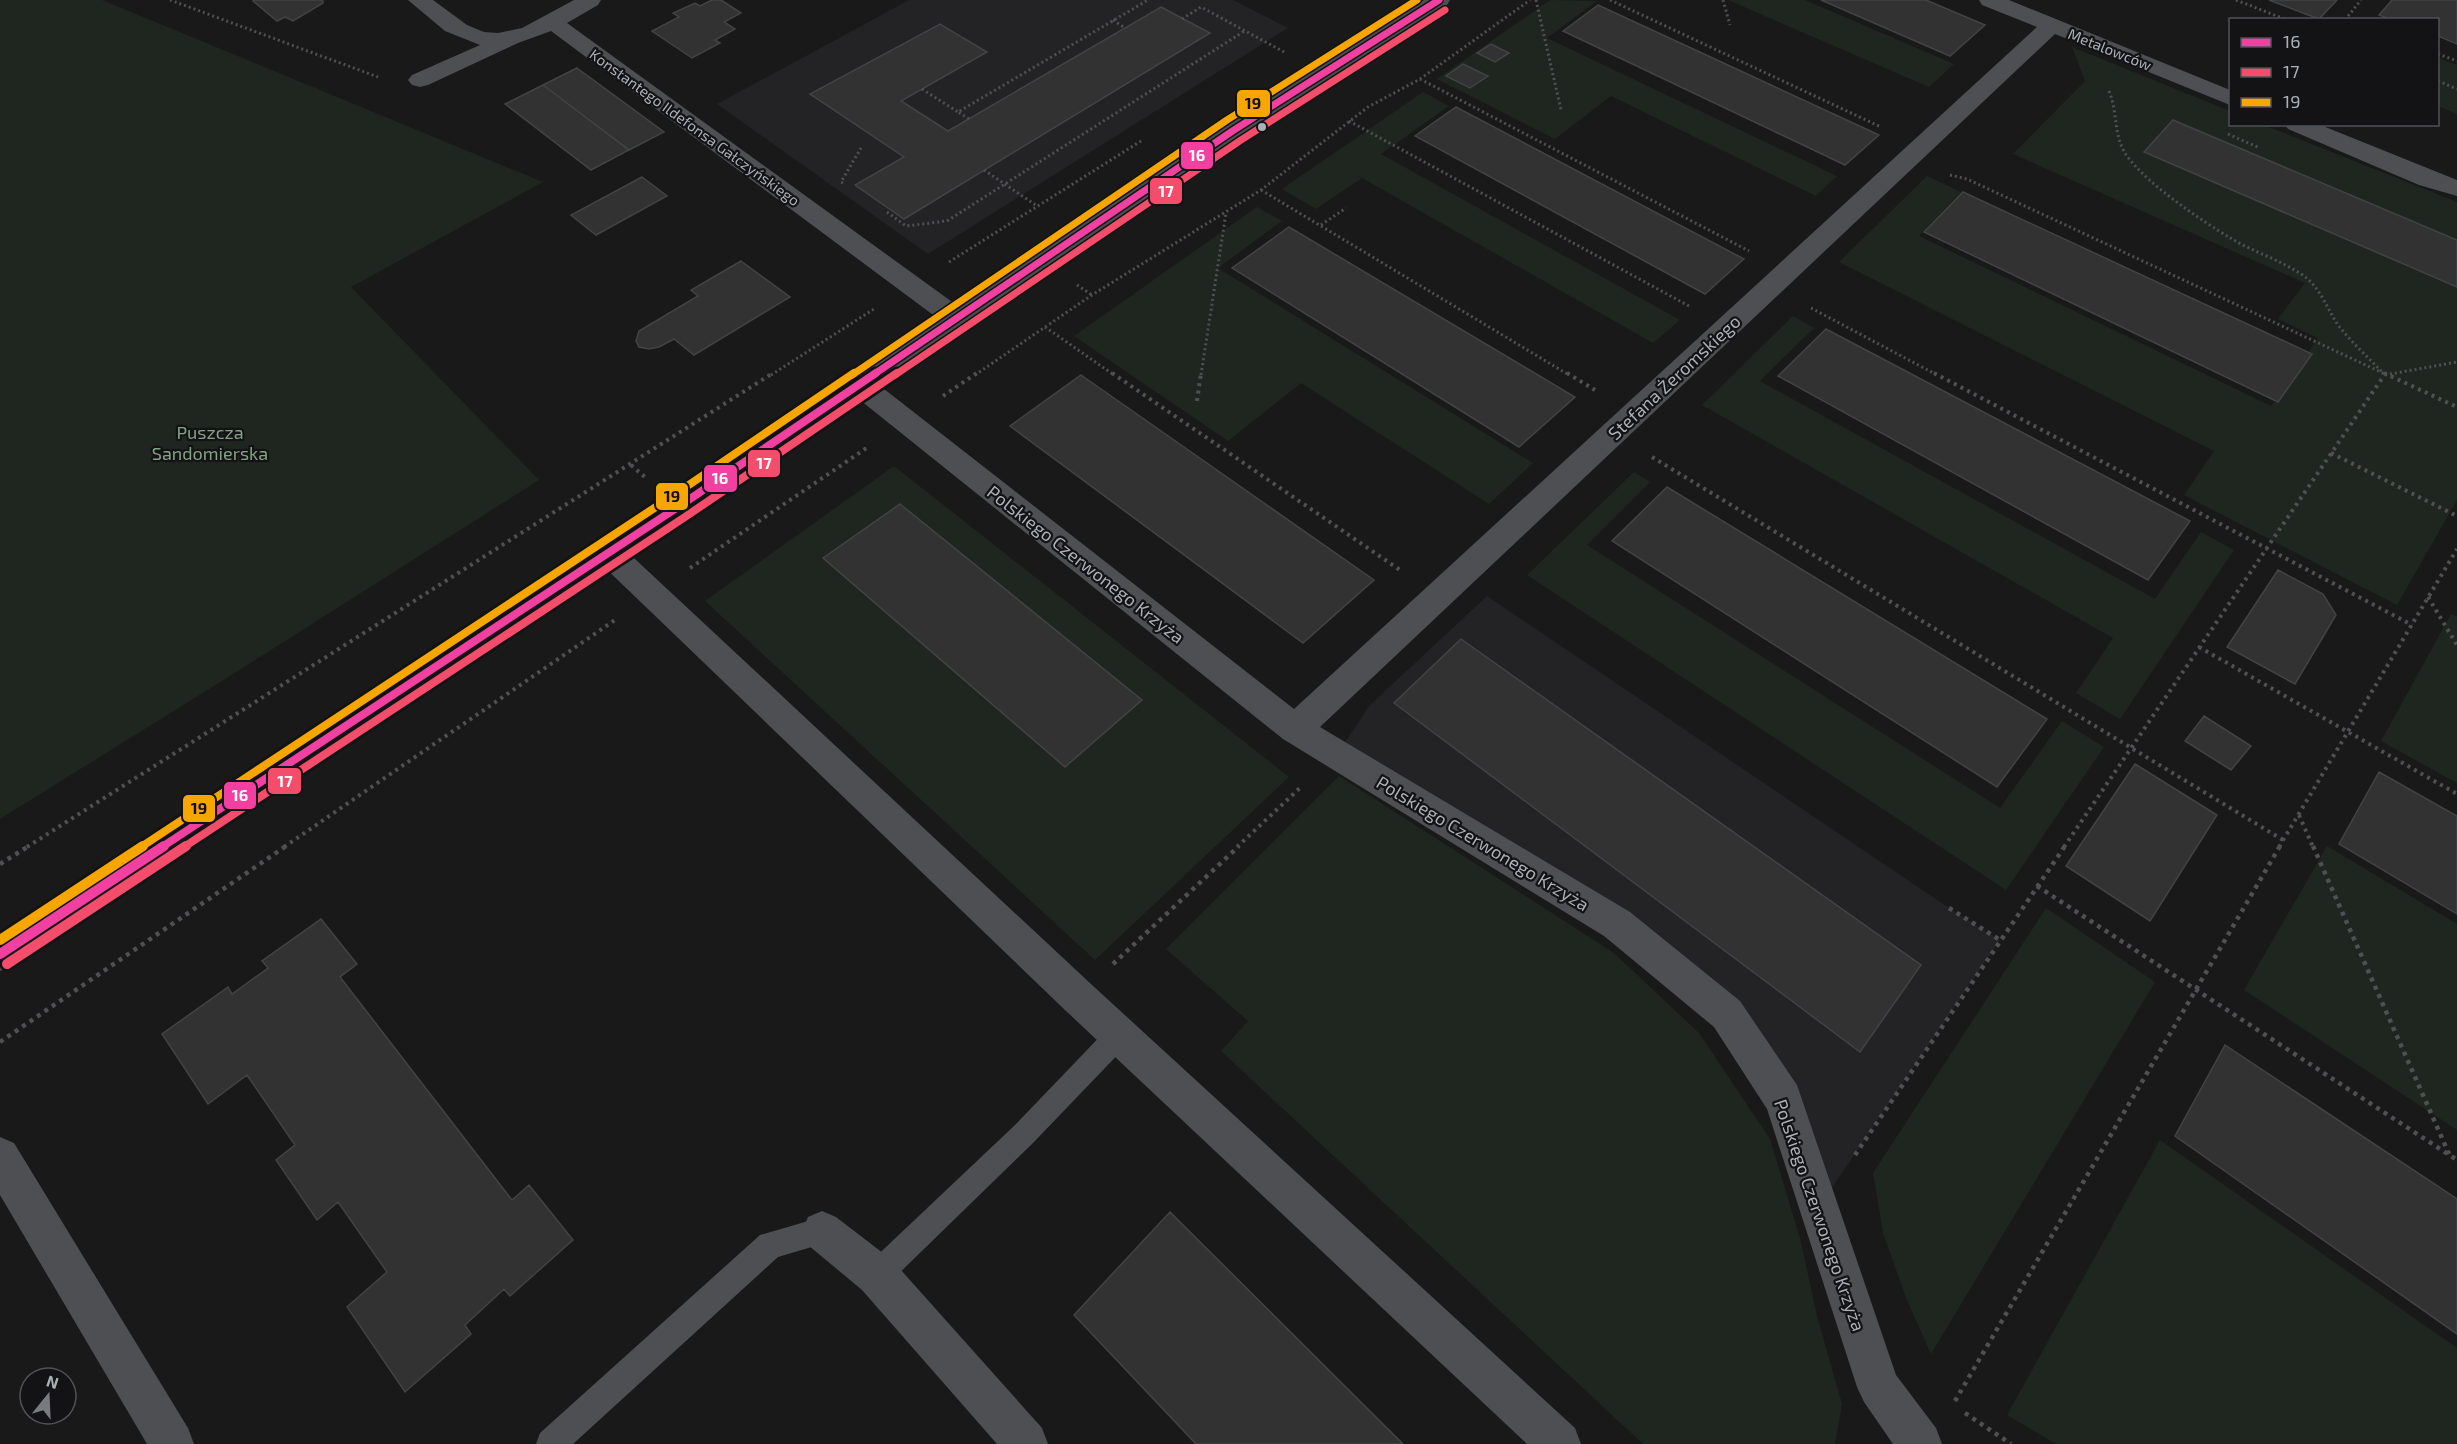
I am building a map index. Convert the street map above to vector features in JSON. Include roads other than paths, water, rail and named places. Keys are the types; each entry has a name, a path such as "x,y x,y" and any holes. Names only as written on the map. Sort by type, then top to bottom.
{"street":[{"path":"420,0 464,33 491,41 513,39"},
{"path":"420,80 552,22 590,0"},
{"path":"0,954 609,553 1234,130 1439,0"},
{"name":"Metalowców","path":"1990,0 2229,98"},
{"name":"Konstantego Ildefonsa Gałczyńskiego","path":"552,22 957,319"},
{"name":"Stefana Żeromskiego","path":"1295,729 2052,25"},
{"path":"2301,126 2457,188"},
{"name":"Polskiego Czerwonego Krzyża","path":"860,385 1295,729 1617,924 1727,1014 1783,1099 1879,1387 1920,1444"},
{"path":"609,553 1078,997 1559,1444"},
{"path":"0,1157 172,1444"},
{"path":"822,1231 877,1275 1026,1444"}],"lane":[{"path":"877,1275 1024,1134 1119,1035"},
{"path":"551,1444 771,1245 822,1231"}],"park label":[{"name":"Puszcza Sandomierska","path":"210,442"}]}
